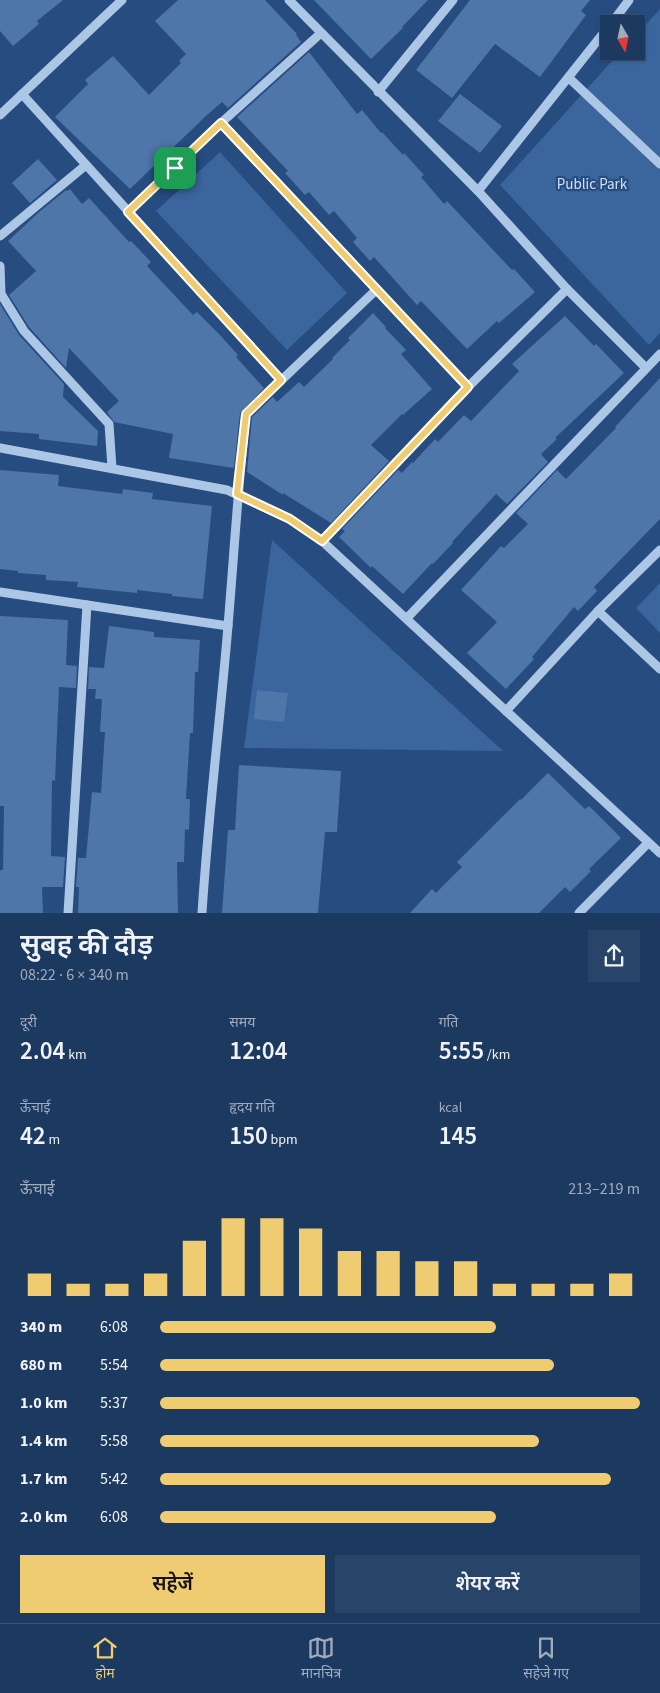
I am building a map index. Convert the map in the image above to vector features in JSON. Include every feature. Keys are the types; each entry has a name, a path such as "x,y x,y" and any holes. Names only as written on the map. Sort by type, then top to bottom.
{"street":[{"path":"0,115 122,0"},
{"path":"289,0 478,191 567,289 646,368"},
{"path":"378,92 452,0"},
{"path":"618,15 629,0"},
{"path":"128,212 221,123 321,33"},
{"path":"478,191 600,38"},
{"path":"568,78 660,164"},
{"path":"22,94 281,380"},
{"path":"221,123 468,387"},
{"path":"0,236 86,165"},
{"path":"0,266 0,294 24,331 110,424 112,468"},
{"path":"322,541 468,387 567,289"},
{"path":"202,913 207,832 228,626 237,494 246,414 376,290"},
{"path":"407,618 660,354"},
{"path":"0,448 227,490 290,519 322,541 660,853"},
{"path":"506,711 598,611 660,550"},
{"path":"0,592 228,626"},
{"path":"68,913 88,605"},
{"path":"598,611 660,669"},
{"path":"579,913 648,843"}],"green space":[{"name":"Public Park","path":"660,9 660,333 649,345 500,185 613,60 645,60 645,25"},
{"path":"220,152 347,293 287,350 156,211"},
{"path":"272,540 503,751 244,748"},
{"path":"660,583 660,633 636,608"}],"building":[{"path":"0,0 63,0 37,21 39,24 13,46 0,31"},
{"path":"178,0 265,0 297,34 301,42 228,108 222,102 130,189 55,117 88,84 85,80 113,56 149,95 181,63 179,61 186,54 155,21"},
{"path":"314,0 428,0 371,59"},
{"path":"470,0 590,0 581,11 586,15 540,77 495,44 452,98 416,70"},
{"path":"309,52 357,114 362,110 381,133 403,155 404,153 424,175 421,177 444,204 447,201 535,292 499,323 497,321 467,349 421,301 417,305 374,257 370,261 353,242 357,238 334,211 329,215 309,192 305,195 285,173 288,171 237,117"},
{"path":"460,94 502,126 480,153 438,121"},
{"path":"38,159 57,180 30,203 12,183"},
{"path":"70,189 82,204 89,198 129,242 131,241 151,262 147,266 193,315 197,312 220,335 238,355 236,357 264,388 240,413 234,468 169,458 173,434 114,422 107,412 119,401 69,348 66,368 29,327 9,295 36,271 8,241 38,213 66,190"},
{"path":"0,304 19,335 64,384 63,397 98,431 97,446 39,439 39,434 0,431"},
{"path":"373,313 406,350 401,354 432,389 402,414 371,445 389,461 331,523 247,472 252,417 273,397 277,402 299,382 304,387 333,359 350,340 348,338"},
{"path":"565,316 624,373 555,438 557,439 541,454 548,462 507,504 496,494 453,543 403,594 372,566 371,568 339,537 345,531 342,529 398,470 402,473 435,439 438,442 464,415 471,421 519,371 512,364"},
{"path":"660,378 660,519 594,587 597,591 578,611 574,607 532,657 534,659 506,689 467,653 497,622 461,590 501,546 504,548 528,524 516,513 557,470 566,479 616,428"},
{"path":"0,470 59,475 58,486 122,494 123,489 153,493 152,499 212,506 203,599 137,590 137,593 77,587 78,582 46,580 46,575 18,573 18,571 0,569"},
{"path":"0,616 68,620 66,665 77,666 76,688 59,687 55,781 52,780 51,856 65,857 63,887 42,887 43,913 0,913 0,870 3,870 4,806 0,806"},
{"path":"109,626 154,632 154,637 200,640 198,672 195,672 193,733 190,733 186,799 190,799 189,830 185,829 184,862 177,862 178,913 78,913 79,887 76,887 78,858 86,858 92,792 101,793 105,732 100,732 102,699 95,699 96,689 88,689 89,667 104,668"},
{"path":"257,690 288,693 284,722 254,719"},
{"path":"239,765 341,771 337,832 325,832 318,913 222,913 228,830 235,830"},
{"path":"548,773 585,809 589,806 621,838 589,869 591,871 570,892 565,887 539,913 410,913 432,889 436,893 462,867 457,862"}],"route":[{"path":"221,123 468,387 322,541 290,519 237,494 246,414 281,380 128,212 175,168 221,123"}]}
